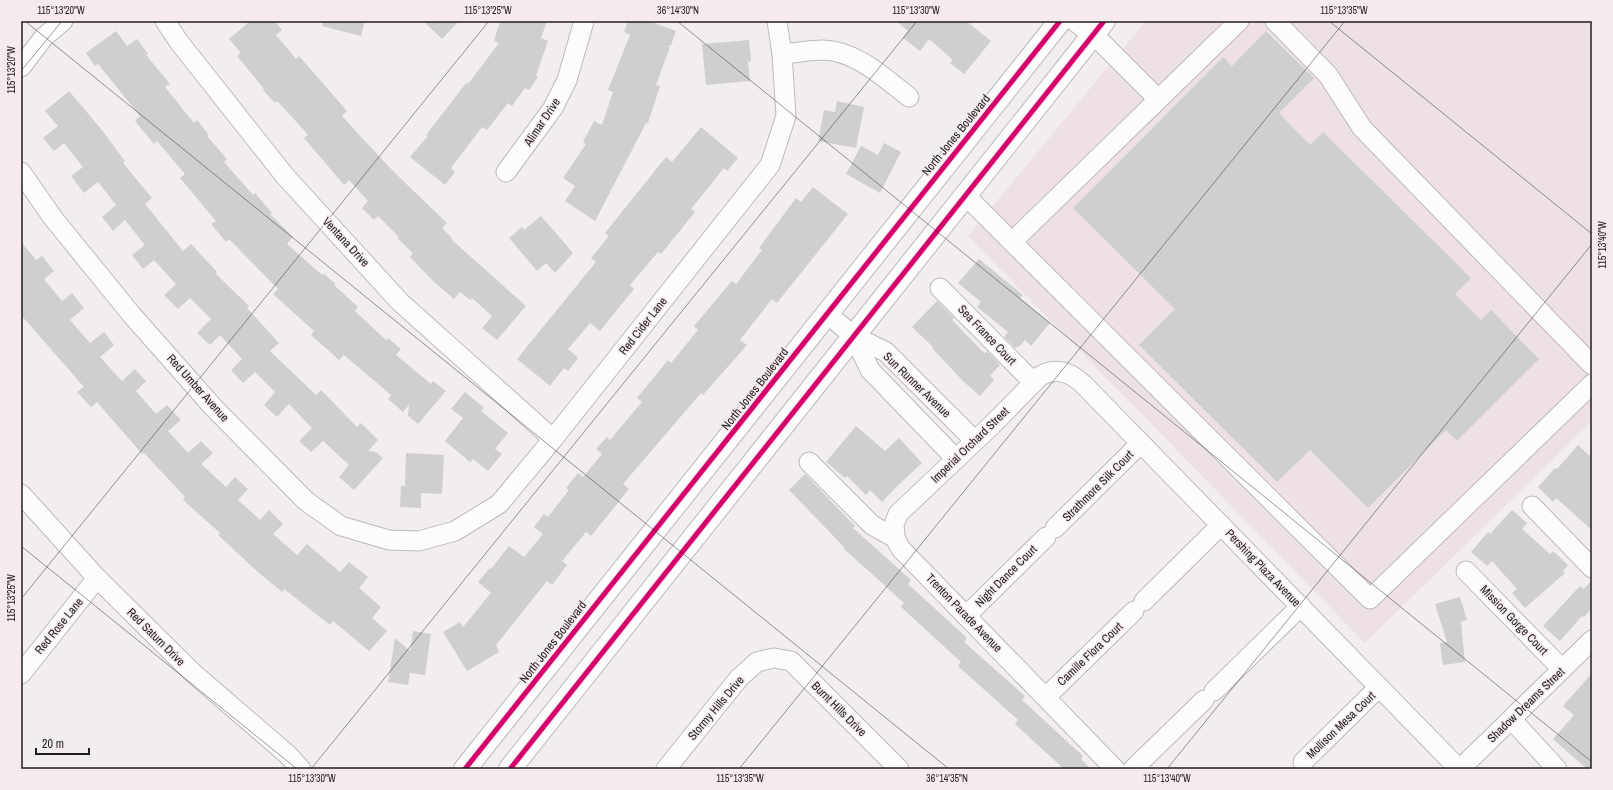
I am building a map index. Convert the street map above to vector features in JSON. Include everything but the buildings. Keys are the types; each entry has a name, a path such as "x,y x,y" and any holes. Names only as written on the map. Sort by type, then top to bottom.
{"main road":[{"name":"North Jones Boulevard","path":"465,769 1060,21"},
{"path":"510,769 966,196 1091,25"}],"street":[{"path":"21,67 44,36 63,21"},
{"name":"Ventana Drive","path":"165,21 179,42 285,176 395,296 553,439"},
{"name":"Alimar Drive","path":"506,172 553,108 567,80 584,21"},
{"name":"Red Cider Lane","path":"419,541 455,531 499,504 553,439 770,166 786,116 782,54 777,21"},
{"path":"1012,242 1239,21"},
{"path":"1275,21 1328,76 1362,128 1592,365"},
{"path":"1091,25 1158,99"},
{"path":"782,54 823,50 847,55 866,64 909,97"},
{"name":"Red Umber Avenue","path":"21,172 53,218 131,314 213,406 306,501 341,526 389,540 419,541"},
{"path":"966,196 1370,599 1592,384"},
{"name":"Sea France Court","path":"940,288 1033,382"},
{"name":"Sun Runner Avenue","path":"827,314 854,336 886,352 975,441"},
{"name":"Sun Runner Avenue","path":"854,336 870,370 956,458"},
{"name":"Imperial Orchard Street","path":"895,538 894,525 898,514 975,441 1040,376 1055,370 1064,372"},
{"name":"Pershing Plaza Avenue","path":"1064,372 1075,377 1084,384 1459,769"},
{"name":"Strathmore Silk Court","path":"1051,533 1142,443"},
{"name":"Trenton Parade Avenue","path":"809,462 872,525 895,538 901,549 1116,769"},
{"name":"Red Saturn Drive","path":"21,494 97,578 193,673 287,754 301,769"},
{"path":"1532,506 1592,568"},
{"name":"Camille Flora Court","path":"1046,697 1221,525"},
{"name":"Night Dance Court","path":"966,616 1051,533"},
{"name":"Mission Gorge Court","path":"1466,571 1562,669"},
{"name":"Red Rose Lane","path":"21,674 97,578"},
{"path":"1133,769 1300,606"},
{"name":"Shadow Dreams Street","path":"1459,769 1512,720 1562,669 1588,651"},
{"name":"Stormy Hills Drive","path":"666,769 739,678 757,662 774,658"},
{"name":"Burnt Hills Drive","path":"774,658 791,661 899,769"},
{"name":"Mollison Mesa Court","path":"1303,762 1379,687"},
{"path":"1512,720 1557,769"}],"shaded area":[{"path":"1146,21 1592,21 1592,421 1365,643 968,236"}],"cycle path":[{"path":"465,769 1060,21"},
{"path":"510,769 1104,21"}]}
